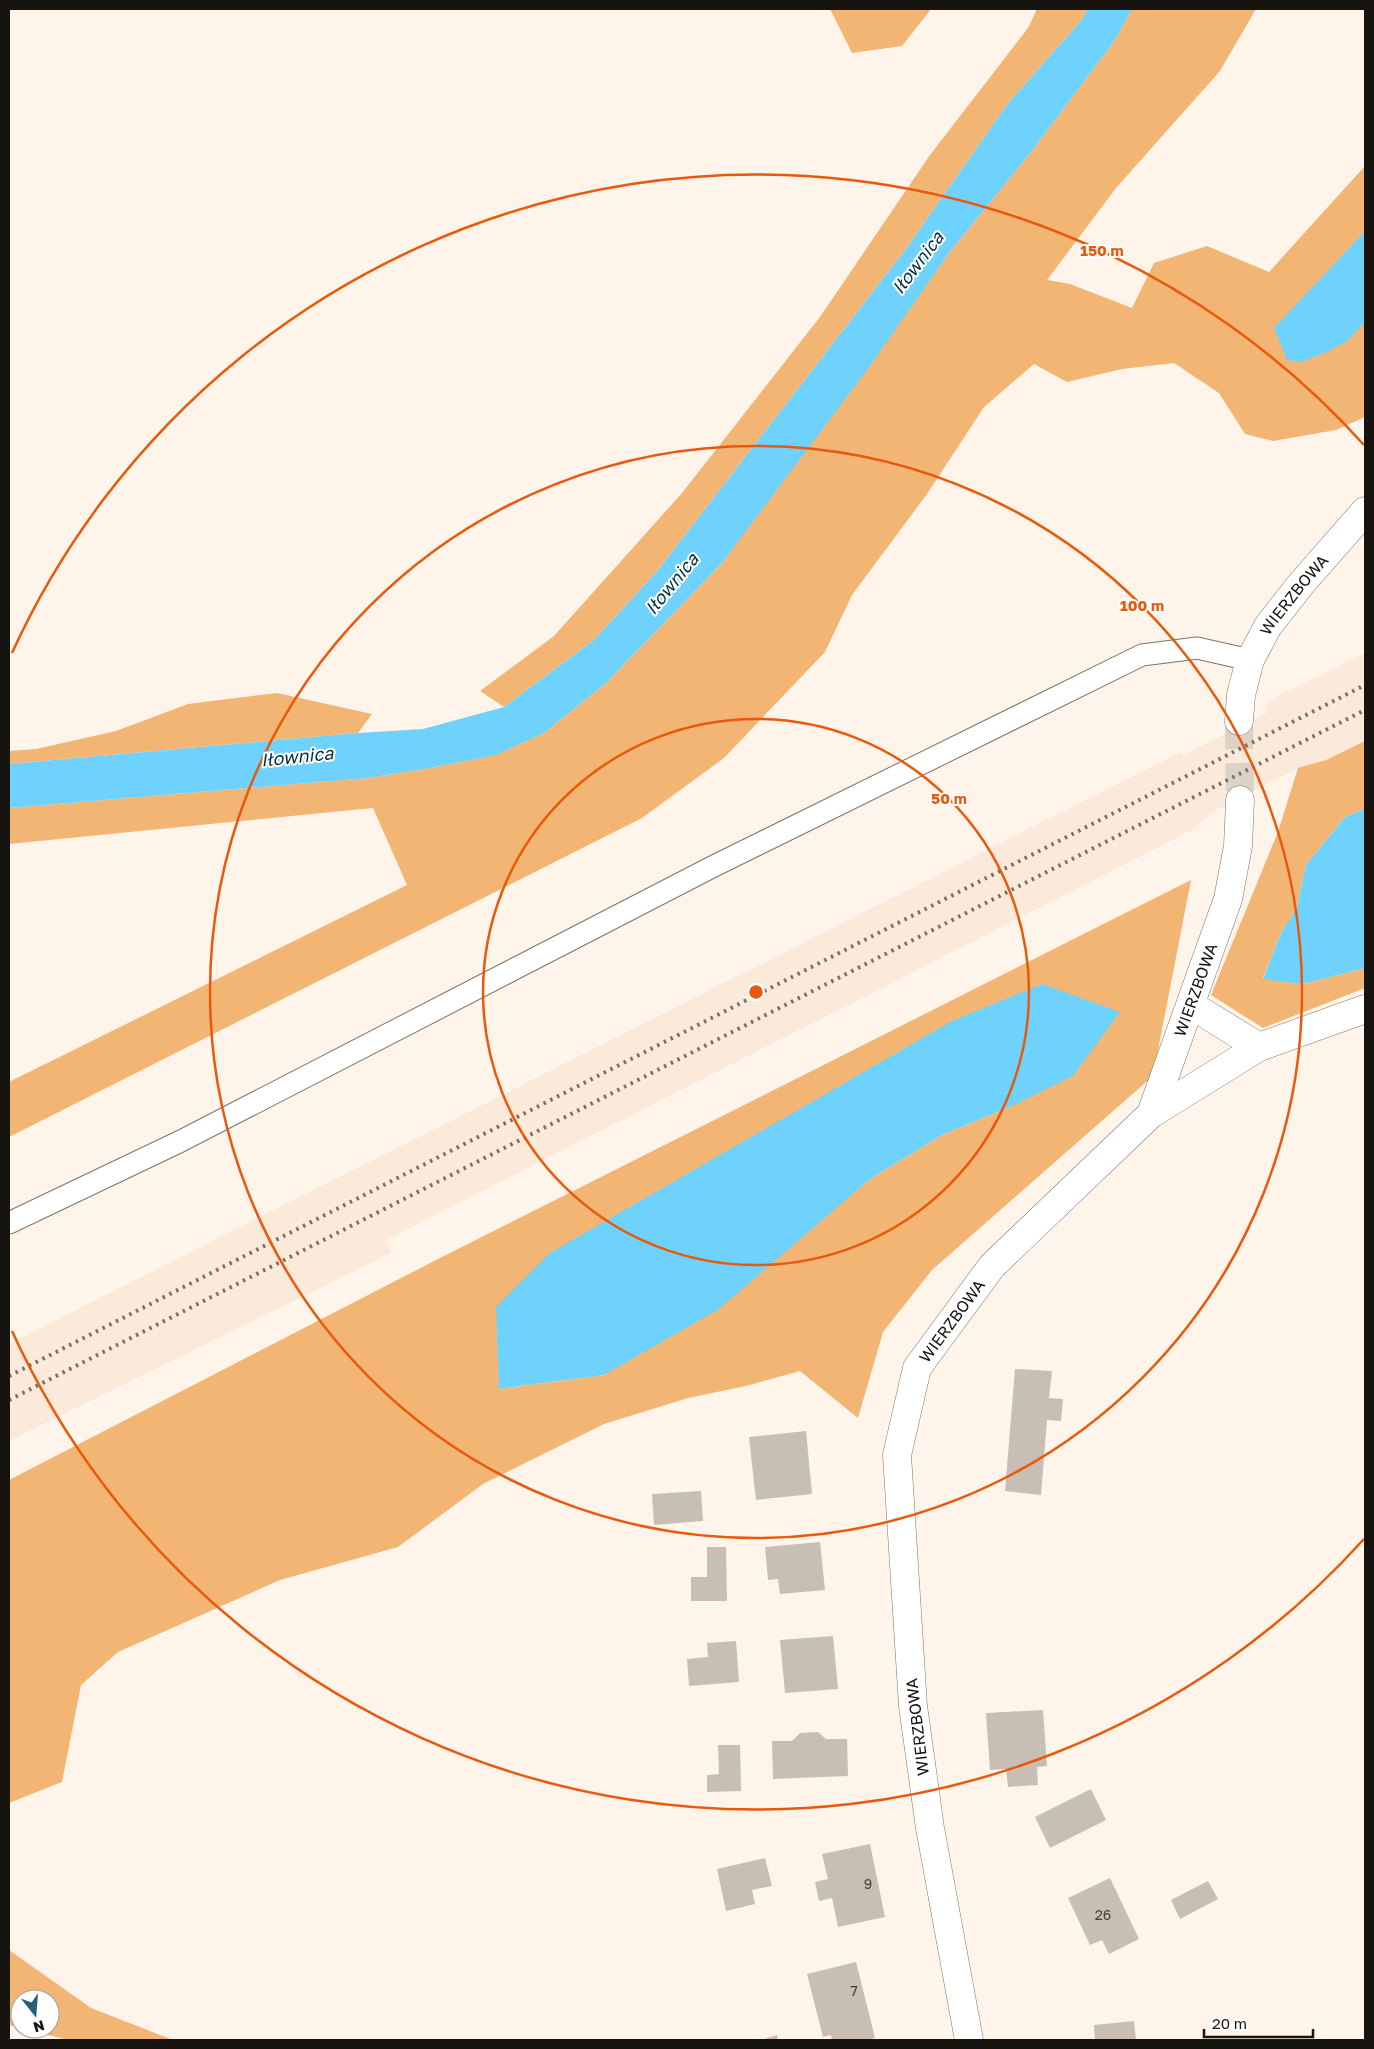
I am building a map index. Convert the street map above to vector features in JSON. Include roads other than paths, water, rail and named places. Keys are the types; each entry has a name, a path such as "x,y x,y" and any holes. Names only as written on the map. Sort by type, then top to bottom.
{"street":[{"name":"WIERZBOWA","path":"1239,721 1242,695 1250,660 1268,626 1301,584 1365,511"},
{"name":"WIERZBOWA","path":"969,2040 930,1828 913,1706 897,1455 917,1368 992,1266 1151,1114 1228,899 1238,846 1240,800"},
{"path":"1191,1005 1259,1047"},
{"path":"1151,1114 1259,1047 1365,1009"}],"lane":[{"path":"9,1223 181,1141 714,866 1142,655 1197,648 1250,660"}],"water":[{"name":"Iłownica","path":"1088,9 1132,9 1115,40 1031,152 949,253 867,370 721,564 605,684 544,733 496,755 368,778 9,808 9,764 423,729 504,707 594,640 658,570 908,246 1009,102 1081,21"},
{"path":"1365,231 1365,322 1346,342 1327,352 1301,362 1287,360 1274,328"},
{"path":"1365,809 1365,968 1303,984 1263,979 1281,933 1297,908 1306,865 1345,817"},
{"path":"1042,984 1120,1012 1073,1076 1012,1106 942,1135 870,1179 719,1309 604,1375 499,1389 496,1307 550,1253 952,1021"}],"tunnel":[{"path":"1239,721 1240,800"}],"railway":[{"path":"9,1376 1365,685"},
{"path":"9,1400 1365,710"}]}
